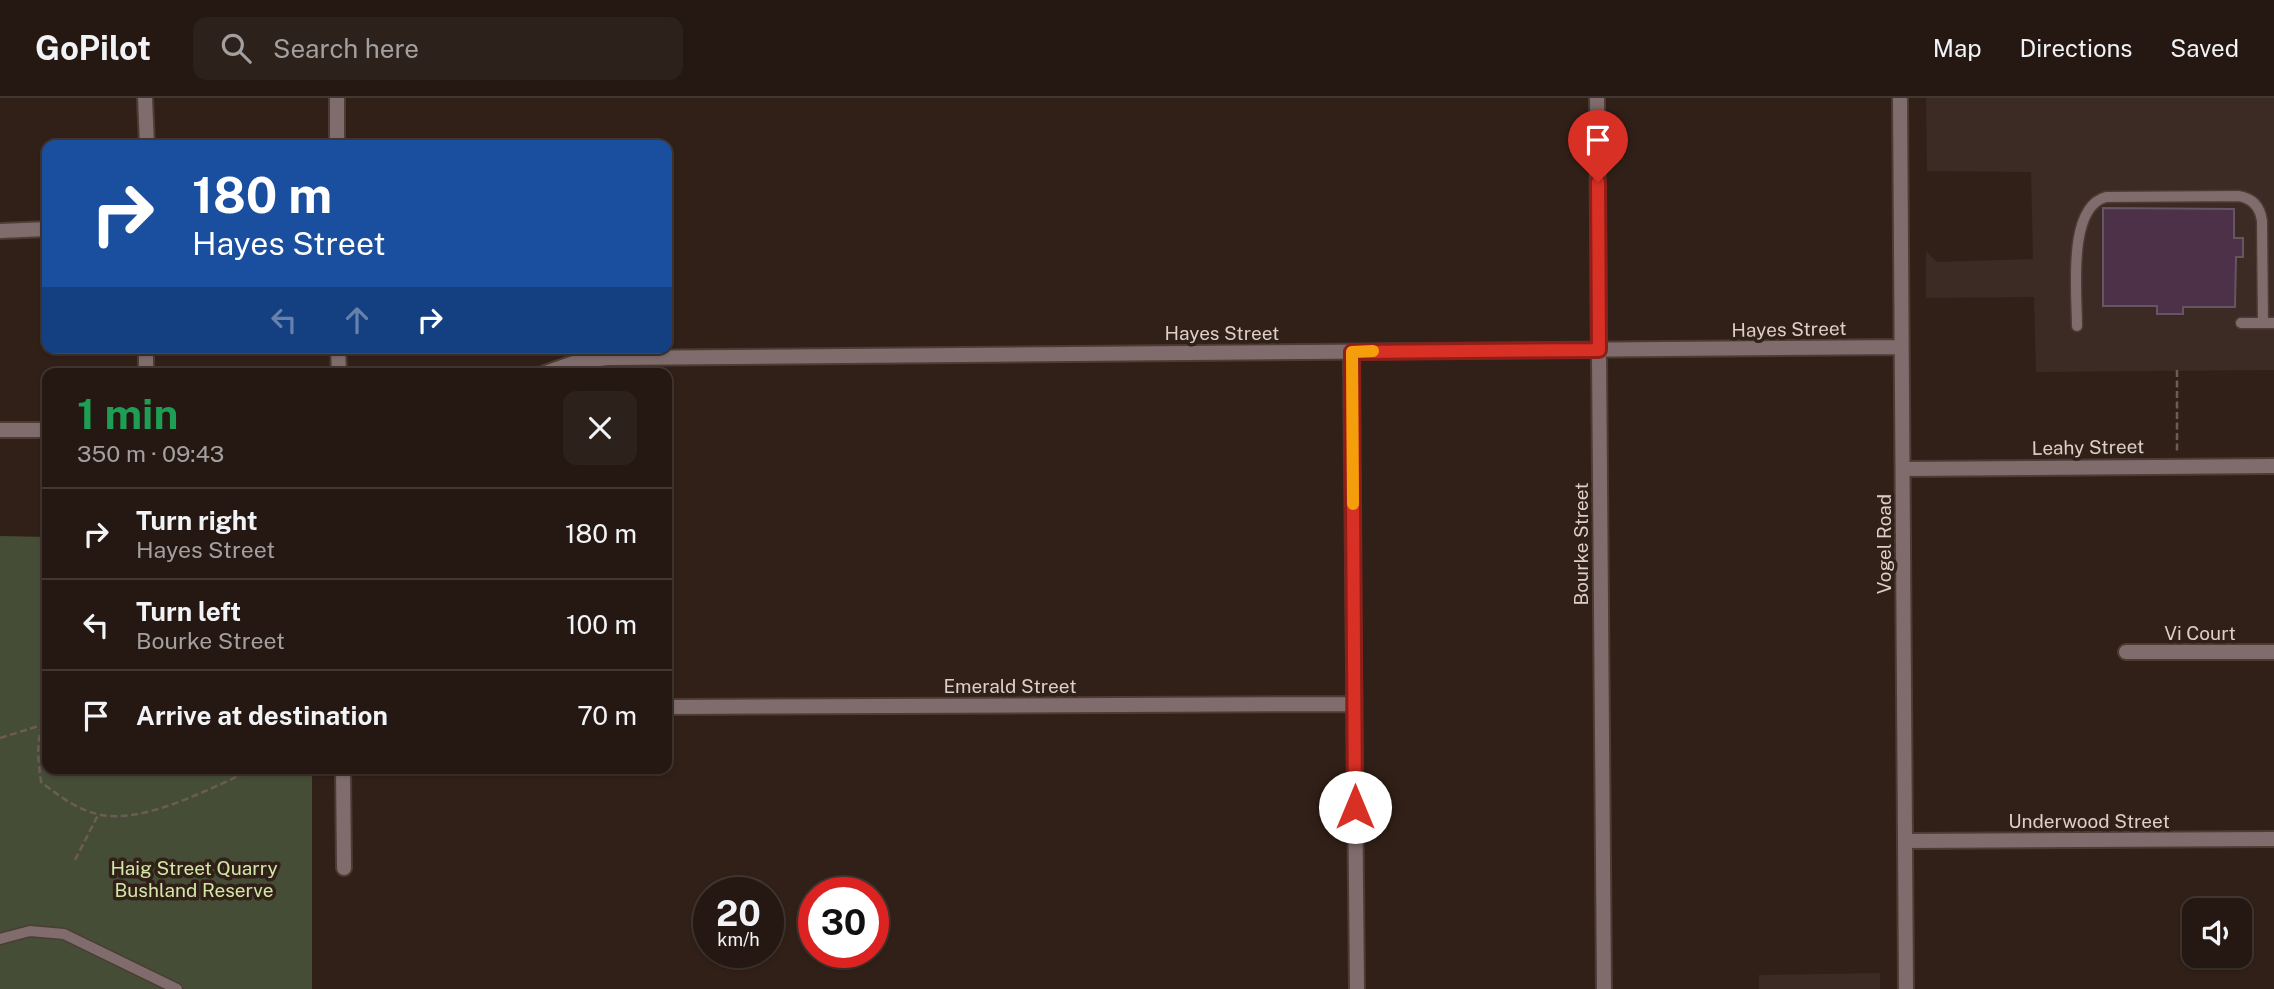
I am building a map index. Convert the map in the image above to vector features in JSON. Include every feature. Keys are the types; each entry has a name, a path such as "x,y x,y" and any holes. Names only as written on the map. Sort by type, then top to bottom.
{"street":[{"path":"145,98 146,140"},
{"path":"337,98 337,140"},
{"name":"Bourke Street","path":"1597,98 1604,989"},
{"name":"Vogel Road","path":"1900,98 1906,989"},
{"path":"0,231 42,229"},
{"name":"Hayes Street","path":"559,368 576,362 607,358 1901,347"},
{"path":"1352,352 1357,989"},
{"path":"0,430 42,430"},
{"name":"Leahy Street","path":"1903,469 2274,466"},
{"name":"Vi Court","path":"2126,652 2274,652"},
{"name":"Emerald Street","path":"672,707 1354,704"},
{"path":"343,774 344,868"},
{"name":"Underwood Street","path":"1905,841 2274,839"}],"lane":[{"path":"2077,326 2082,219 2093,202 2106,197 2238,195 2250,200 2260,209 2268,323 2241,323"},
{"path":"0,939 30,930 64,934 177,989"}],"path":[{"path":"2177,370 2178,466"},
{"path":"0,738 42,725 38,753 41,782 63,800 98,815 139,814 241,774"},
{"path":"75,860 98,815"}],"shaded area":[{"path":"1926,98 2274,98 2274,370 2036,372 2034,297 1926,298 1926,251 1937,262 2033,259 2031,172 1927,171"},
{"path":"1880,973 1880,989 1759,989 1759,975"}],"green space":[{"name":"Haig Street Quarry Bushland Reserve","path":"0,536 42,537 42,774 312,774 312,989 0,989"}],"building":[{"path":"2103,208 2234,209 2234,238 2243,238 2243,257 2236,257 2235,307 2183,307 2183,314 2157,314 2157,306 2103,306"}],"slow traffic":[{"path":"1353,504 1352,352 1373,351"}],"route":[{"path":"1355,807 1352,352 1599,350 1598,182"}]}
